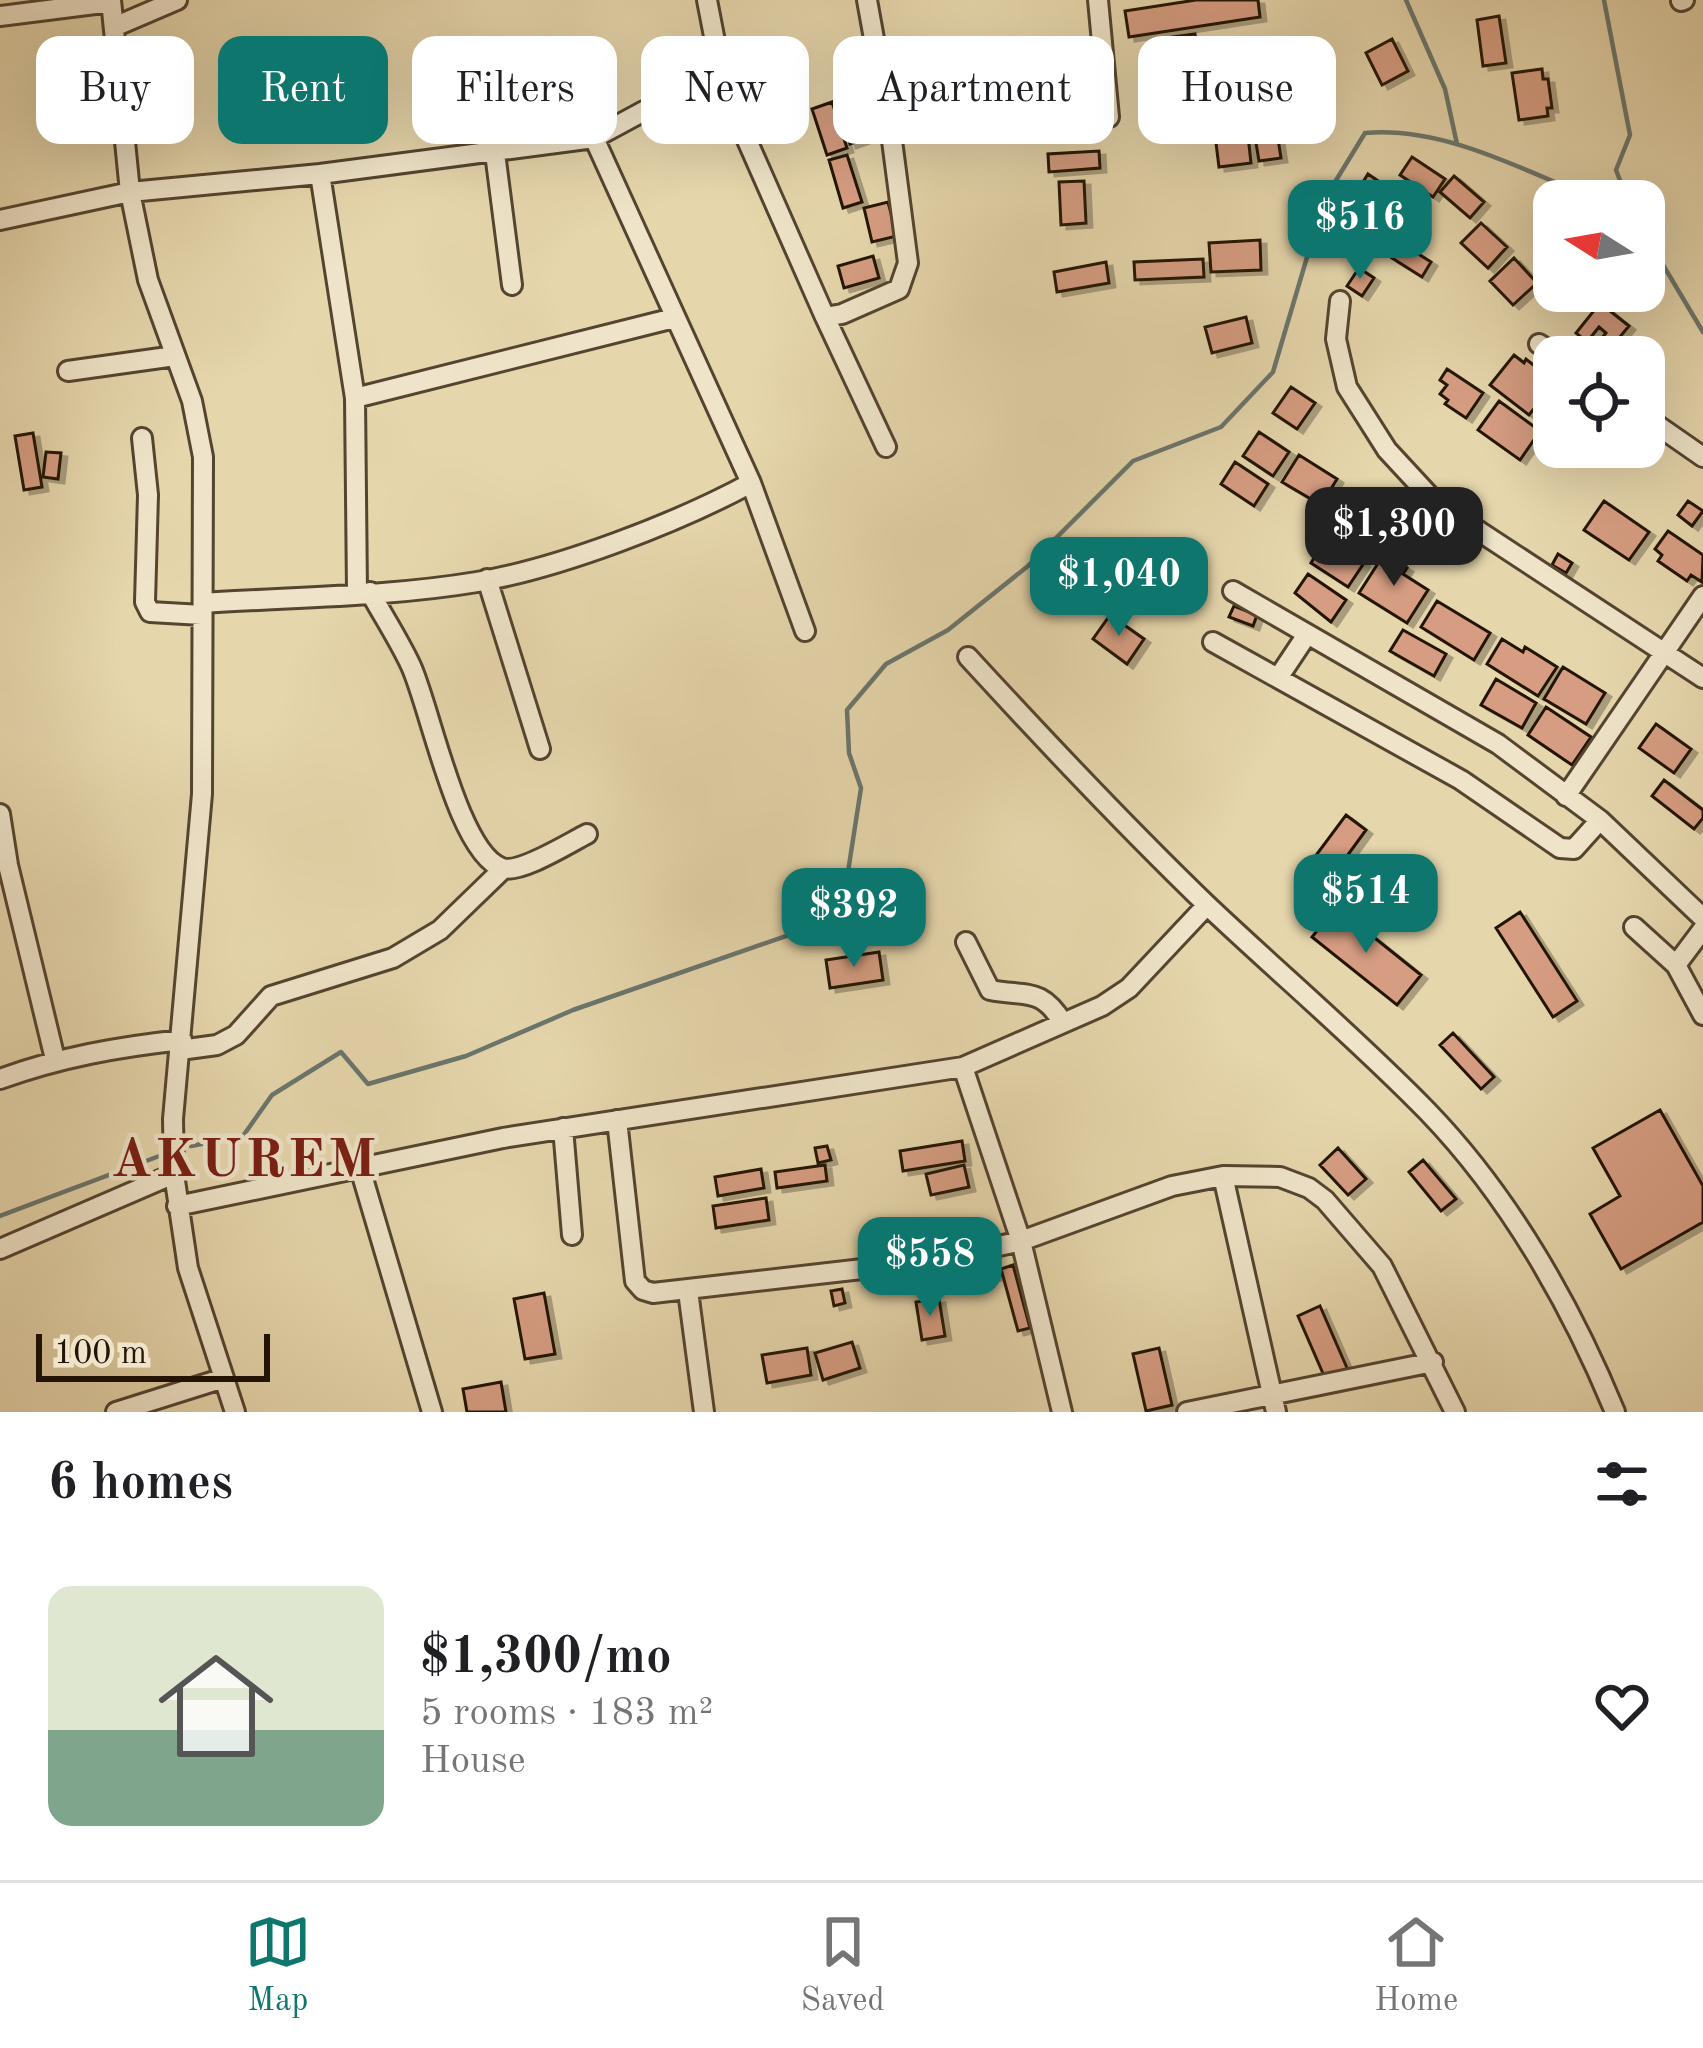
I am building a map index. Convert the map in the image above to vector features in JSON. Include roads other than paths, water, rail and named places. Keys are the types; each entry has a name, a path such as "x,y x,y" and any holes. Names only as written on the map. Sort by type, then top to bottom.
{"street":[{"path":"113,27 177,0"},
{"path":"707,0 714,36"},
{"path":"825,316 842,314 899,290 906,279 908,263 891,133 867,0"},
{"path":"1098,0 1101,36"},
{"path":"0,16 111,1 130,192 148,280 192,400 203,457 202,794 173,1119 174,1174 188,1268 235,1412"},
{"path":"0,220 130,192 554,144"},
{"path":"597,144 752,483 805,631"},
{"path":"749,144 886,447"},
{"path":"495,153 512,285"},
{"path":"320,174 355,398 363,592 412,668 450,790 486,858 503,869 519,868 587,834"},
{"path":"1340,301 1336,339 1347,387 1387,450 1436,503 1703,678"},
{"path":"355,398 674,318"},
{"path":"68,371 175,356"},
{"path":"1665,431 1703,457"},
{"path":"142,438 148,495 145,602 150,612 160,615 487,579 539,567 702,509 752,483"},
{"path":"487,579 540,749"},
{"path":"1233,591 1498,744 1600,820 1703,918"},
{"path":"1566,796 1703,596"},
{"path":"1278,678 1306,636"},
{"path":"1213,642 1461,780 1560,848 1574,849 1600,820"},
{"path":"968,657 1091,790 1207,905 1431,1115 1504,1206 1570,1315 1615,1412"},
{"path":"0,814 4,866 55,1059"},
{"path":"0,1079 100,1049 217,1045 236,1035 272,996 393,958 440,930 503,869"},
{"path":"177,1206 563,1128 963,1067 1102,1006 1129,988 1207,905"},
{"path":"1634,927 1676,964 1703,1015"},
{"path":"1676,964 1703,929"},
{"path":"966,942 984,985 990,990 1041,996 1049,1000 1063,1023"},
{"path":"963,1067 1021,1240 1062,1412"},
{"path":"617,1120 635,1281 653,1293 932,1261 1021,1240 1172,1186 1223,1176 1280,1177 1310,1188 1325,1200 1382,1266 1455,1412"},
{"path":"563,1128 572,1235"},
{"path":"359,1166 432,1412"},
{"path":"0,1249 174,1174"},
{"path":"1223,1176 1275,1404"},
{"path":"688,1291 704,1412"},
{"path":"1187,1412 1275,1404 1433,1362"},
{"path":"116,1412 224,1378"}],"waterway":[{"path":"1406,0 1445,89 1457,144"},
{"path":"1604,0 1630,135 1616,170 1620,180"},
{"path":"191,1146 243,1136 272,1095 341,1052 368,1084 466,1056 573,1010 841,917 861,788 849,753 847,710 886,664 948,630 1028,566 1133,461 1221,427 1273,372 1324,200 1365,133 1395,133 1455,144 1550,180"},
{"path":"1665,268 1703,332"},
{"path":"0,1216 162,1155"}],"district":[{"name":"AKUREM","path":"245,1162"}]}
